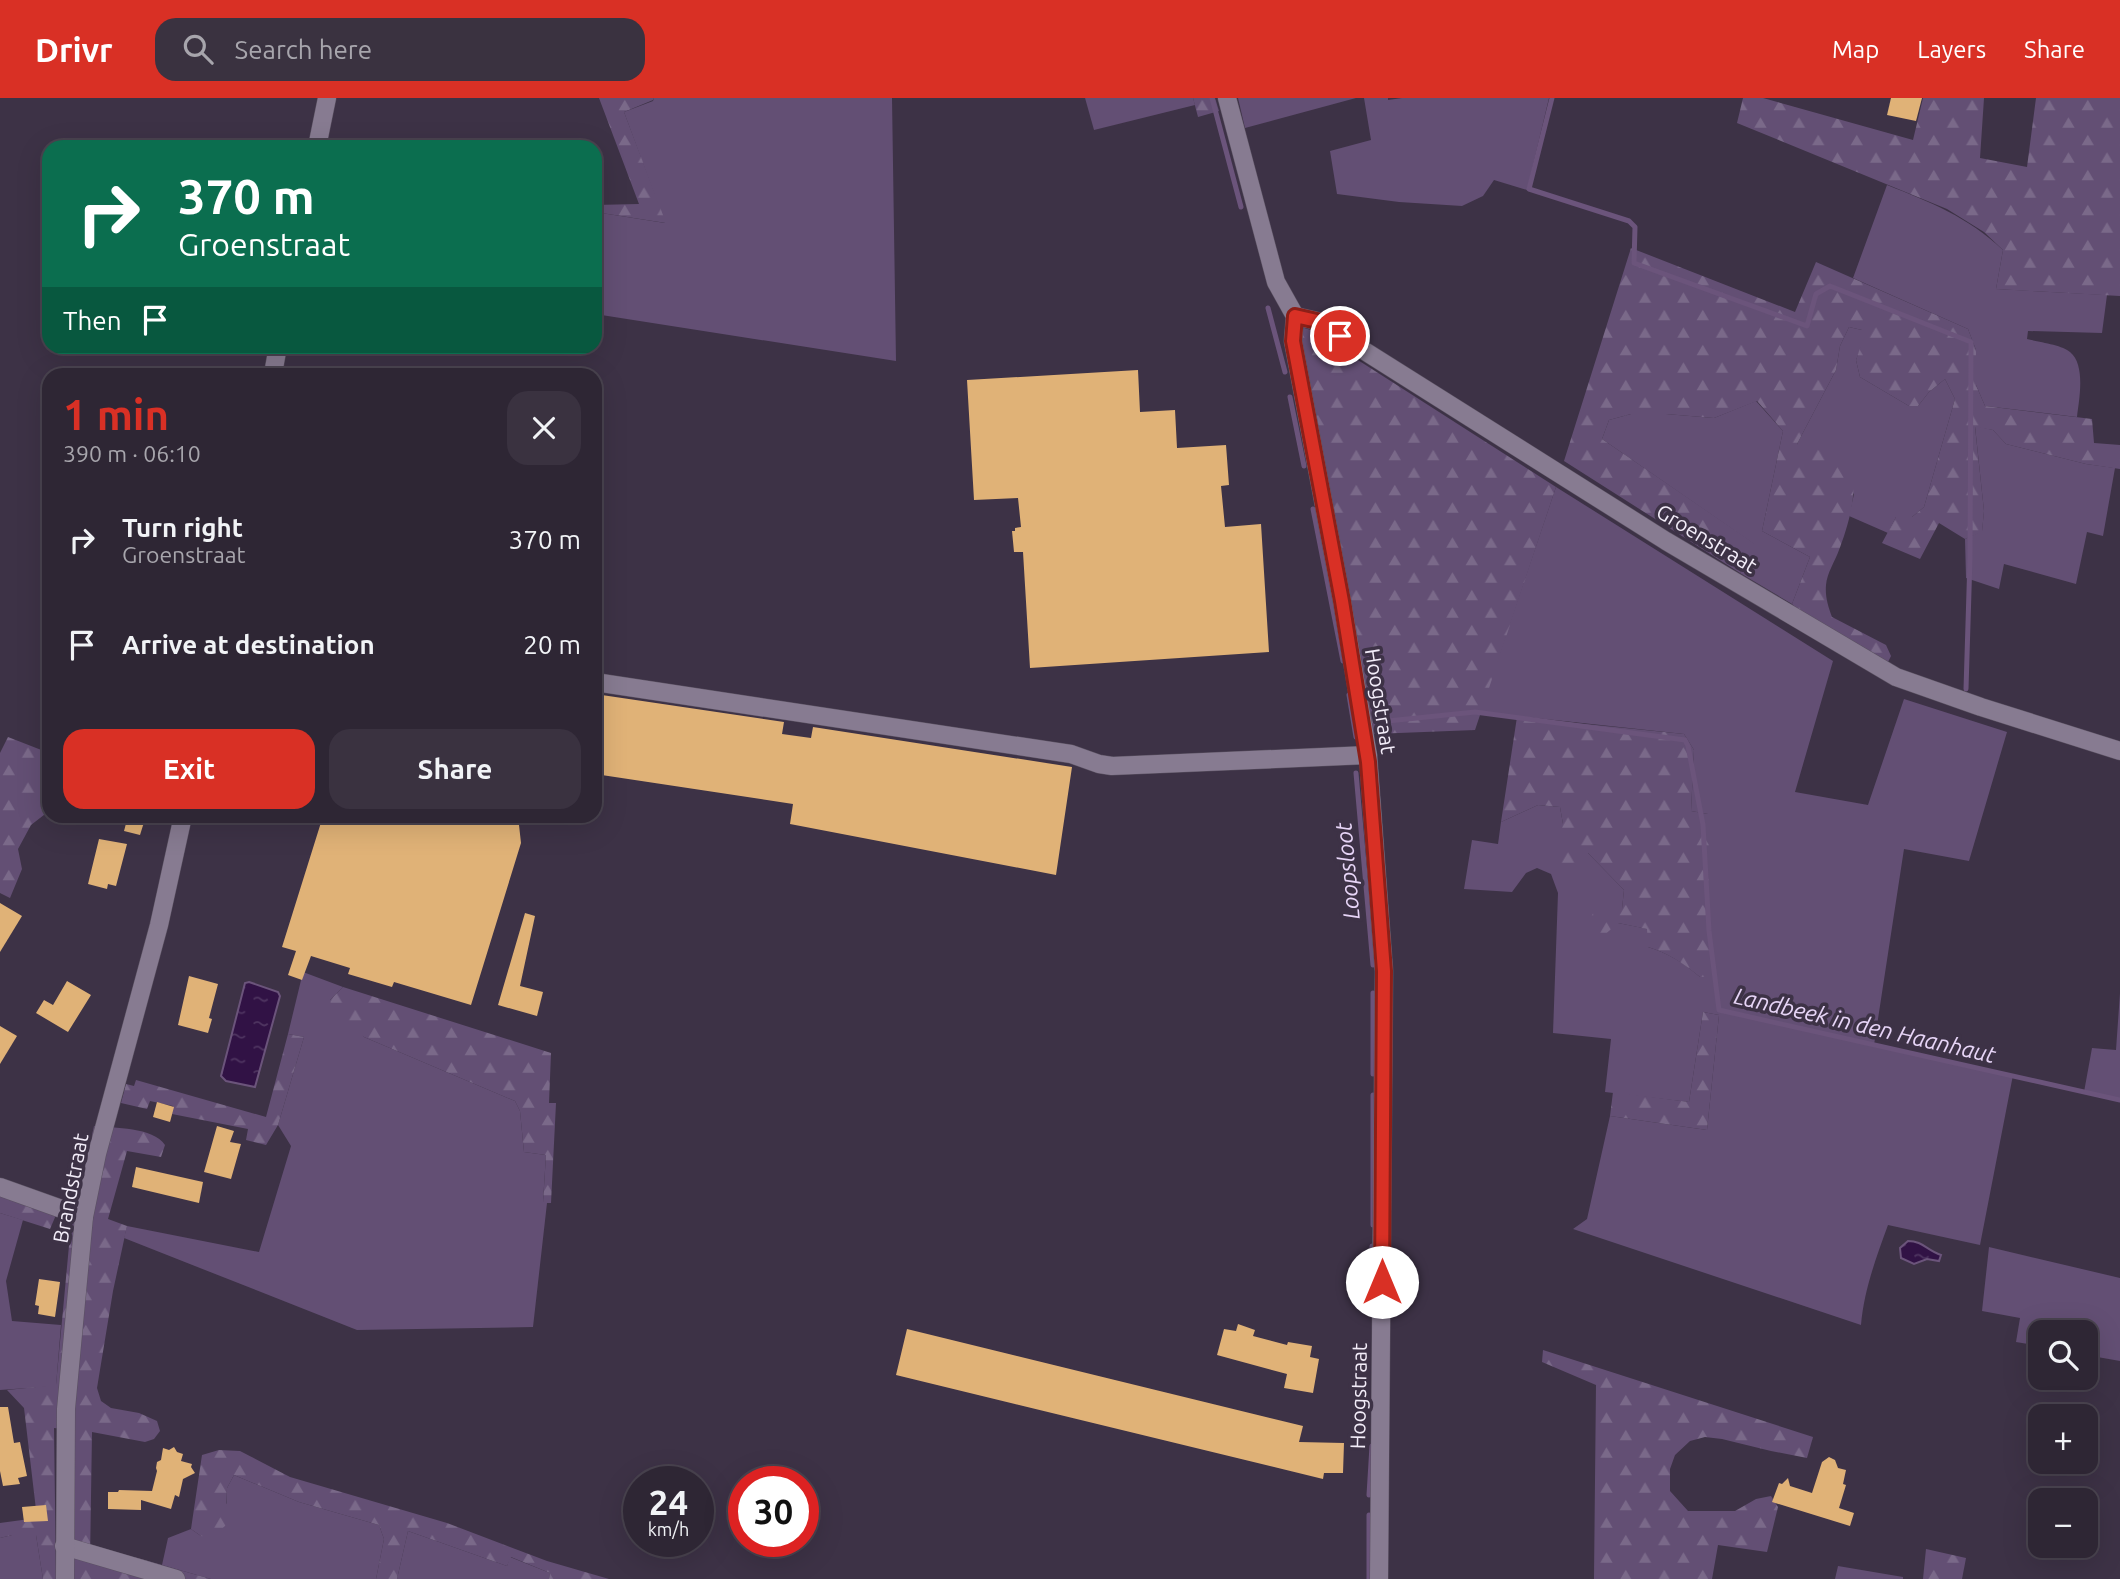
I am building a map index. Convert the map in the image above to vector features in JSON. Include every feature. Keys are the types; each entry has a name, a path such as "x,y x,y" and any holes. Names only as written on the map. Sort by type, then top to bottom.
{"street":[{"path":"318,140 327,98"},
{"name":"Hoogstraat","path":"1227,98 1276,282 1295,316 1293,341 1368,755 1384,971 1379,1579"},
{"name":"Groenstraat","path":"1295,316 1317,321 1666,541 1896,677 2120,751"},
{"path":"602,683 1071,754 1112,766 1368,755"},
{"name":"Brandstraat","path":"65,1579 66,1409 84,1217 97,1154 159,925 181,823"},
{"path":"0,1187 84,1217"},
{"path":"64,1546 176,1579"}],"green space":[{"path":"599,98 654,98 624,112 666,223 602,213 602,205 639,204"},
{"path":"654,98 892,98 896,361 602,315 602,213 665,223 624,112 653,101"},
{"path":"1085,98 1193,98 1195,105 1094,130"},
{"path":"1193,98 1215,98 1219,111 1198,117"},
{"path":"1238,98 1356,98 1245,128"},
{"path":"1364,98 1549,98 1527,190 1494,180 1483,196 1462,206 1337,194 1330,151 1371,140"},
{"path":"1743,98 1763,98 1913,140 1923,98 1984,98 1980,158 2027,167 2036,98 2120,98 2120,296 1996,289 2003,250 1984,232 1947,209 1737,123"},
{"path":"1887,185 1962,219 2003,250 1996,289 2107,295 2102,333 2028,331 2027,339 2062,347 2075,358 2080,374 2077,417 1985,406 1976,385 1976,350 1968,329 1853,278"},
{"path":"1631,248 1795,312 1816,262 1968,329 1976,350 1976,385 1985,406 2092,419 2094,443 2120,445 2120,469 2086,464 2006,444 1993,430 1975,427 1984,511 1982,532 1965,539 1939,523 1920,559 1882,543 1896,517 1912,517 1924,507 1955,399 1945,379 1929,392 1918,406 1909,406 1860,377 1856,360 1862,342 1862,330 1849,327 1840,346 1836,370 1797,444 1838,457 1851,473 1852,507 1829,572 1827,601 1832,617 1886,645 1891,656 1887,664 1798,611 1792,604 1810,557 1762,531 1783,431 1757,401 1714,418 1631,414 1609,420 1602,439 1755,544 1740,573 1564,461"},
{"path":"1849,327 1862,330 1863,342 1856,360 1860,377 1909,406 1918,406 1929,392 1945,379 1955,399 1924,507 1912,517 1896,517 1888,533 1849,516 1854,494 1797,444 1836,370 1840,346"},
{"path":"1304,328 1556,487 1475,730 1373,734 1299,331"},
{"path":"1756,401 1783,431 1762,531 1810,557 1792,604 1740,573 1754,544 1602,439 1609,420 1631,414 1714,418"},
{"path":"1975,426 1993,430 2006,444 2086,464 2115,468 2103,536 2087,532 2076,584 2004,564 1999,589 1966,578 1965,539 1982,531 1984,511"},
{"path":"1556,487 1833,661 1795,792 1868,805 1904,699 2007,732 1969,861 1904,849 1874,1045 2013,1075 1980,1245 1888,1225 1868,1287 1861,1325 1573,1229 1587,1219 1610,1116 1707,1130 1719,1015 1703,1012 1689,1102 1605,1092 1611,1039 1553,1033 1558,893 1551,874 1537,868 1526,873 1512,892 1464,889 1472,840 1498,844 1501,822 1538,805 1560,807 1563,824 1624,890 1618,923 1648,929 1648,947 1676,959 1700,977 1708,814 1691,811 1694,750 1684,734 1480,712"},
{"path":"1517,717 1684,734 1694,750 1691,811 1708,814 1714,976 1700,977 1675,959 1648,947 1647,929 1618,923 1601,938 1586,926 1597,906 1622,909 1624,890 1588,853 1568,869 1554,856 1563,824 1560,807 1538,805 1501,822"},
{"path":"8,737 42,750 42,816 31,825 18,849 22,869 10,898 0,893 0,753"},
{"path":"303,972 343,987 330,1000 364,1037 515,1101 520,1111 524,1152 546,1155 543,1202 547,1203 533,1327 357,1330 124,1238 127,1226 259,1252 291,1146 278,1125 304,1037 288,1034"},
{"path":"343,987 551,1053 549,1103 556,1103 551,1203 543,1203 546,1155 524,1152 520,1111 515,1101 364,1037 340,1021 332,1011 330,1000"},
{"path":"2120,993 2120,1101 2084,1092 2092,1048 2116,1050"},
{"path":"1703,1012 1719,1015 1707,1130 1610,1116 1613,1092 1689,1102"},
{"path":"288,1034 304,1037 278,1125 266,1145 246,1140 248,1129 172,1114 173,1106 150,1101 147,1109 121,1103 126,1084 134,1086 136,1080 266,1117"},
{"path":"94,1126 143,1132 159,1139 165,1145 161,1157 127,1151 108,1219 127,1226 97,1388 101,1401 111,1408 139,1413 157,1421 160,1431 154,1439 145,1442 92,1432 90,1561 129,1571 134,1557 211,1579 74,1579 72,1430 54,1428 56,1579 43,1579 36,1535 0,1538 0,1523 37,1518 24,1408 7,1390 56,1385 70,1235"},
{"path":"0,1195 56,1215 50,1229 0,1213"},
{"path":"0,1213 23,1220 6,1281 12,1321 61,1325 56,1386 0,1390"},
{"path":"1989,1247 2120,1278 2120,1361 2098,1357 2098,1320 2028,1320 2028,1344 2016,1342 2020,1318 1982,1311"},
{"path":"1543,1350 1813,1437 1807,1458 1705,1437 1690,1441 1675,1455 1670,1469 1670,1491 1688,1511 1735,1511 1756,1499 1771,1496 1778,1507 1767,1552 1718,1545 1712,1579 1594,1579 1596,1385 1542,1362"},
{"path":"219,1450 240,1451 290,1477 447,1523 547,1561 609,1579 549,1579 550,1573 511,1557 507,1566 408,1531 397,1579 376,1579 384,1539 379,1525 299,1502 234,1475 227,1488 226,1525 212,1538 201,1536 191,1529 202,1455"},
{"path":"234,1475 299,1502 379,1525 384,1539 376,1579 211,1579 162,1565 168,1538 191,1529 201,1536 227,1503 227,1488"},
{"path":"408,1531 507,1566 510,1557 550,1573 549,1579 397,1579"},
{"path":"36,1535 43,1579 0,1579 0,1538"},
{"path":"1926,1549 1966,1558 1962,1579 1923,1579"},
{"path":"1838,1566 1903,1577 1903,1579 1835,1579"}],"water":[{"path":"245,983 278,992 280,996 255,1087 226,1081 221,1076"},
{"path":"1908,1241 1917,1242 1941,1255 1939,1261 1927,1259 1914,1264 1901,1258 1900,1248"}],"building":[{"path":"1891,98 1922,98 1916,121 1887,115"},
{"path":"1138,370 1140,412 1175,410 1177,448 1226,445 1229,485 1221,486 1225,527 1261,524 1269,652 1030,668 1023,552 1014,552 1012,531 1021,527 1018,498 974,500 967,380"},
{"path":"602,695 784,722 782,734 811,738 813,727 1072,767 1056,875 790,824 793,804 602,775"},
{"path":"126,823 144,823 140,835 124,831"},
{"path":"321,823 519,823 521,843 471,1005 394,982 392,987 348,974 350,968 311,956 302,980 288,975 296,951 282,947"},
{"path":"99,839 127,844 116,886 108,884 107,889 88,884"},
{"path":"0,903 22,916 0,952"},
{"path":"525,913 535,916 520,986 543,992 537,1016 498,1005"},
{"path":"189,976 218,984 208,1033 178,1025"},
{"path":"67,981 91,995 68,1032 36,1013 44,1000 53,1005"},
{"path":"0,1026 17,1036 0,1064"},
{"path":"157,1102 174,1107 170,1122 153,1117"},
{"path":"217,1126 234,1131 230,1142 241,1144 231,1179 204,1172"},
{"path":"136,1167 203,1182 199,1203 132,1187"},
{"path":"39,1279 60,1282 55,1317 38,1314 39,1306 35,1305"},
{"path":"1238,1324 1255,1330 1253,1336 1287,1345 1288,1342 1312,1346 1310,1357 1319,1359 1313,1393 1284,1388 1287,1374 1217,1355 1224,1329 1236,1331"},
{"path":"907,1329 1303,1426 1299,1442 1344,1443 1343,1473 1324,1473 1323,1479 896,1375"},
{"path":"0,1407 8,1407 14,1443 20,1442 27,1476 18,1478 20,1484 3,1486 0,1471"},
{"path":"174,1447 177,1452 183,1454 181,1461 192,1464 195,1473 183,1479 179,1497 175,1495 171,1509 141,1500 141,1510 108,1509 108,1492 152,1491 157,1462 161,1460 163,1448 169,1450"},
{"path":"1829,1457 1835,1460 1838,1468 1846,1470 1843,1484 1846,1485 1839,1508 1854,1513 1850,1526 1772,1502 1779,1483 1782,1484 1788,1478 1790,1486 1812,1493 1822,1462"},
{"path":"46,1505 48,1521 24,1522 22,1507"}],"waterway":[{"name":"Loopsloot","path":"1212,98 1241,207"},
{"name":"Landbeek in den Haanhaut","path":"1552,98 1529,189 1629,221 1635,227 1634,263 1807,326 1816,294 1830,286 1971,342 1970,558 1966,689"},
{"name":"Loopsloot","path":"1268,308 1285,372"},
{"name":"Loopsloot","path":"1290,397 1304,466"},
{"name":"Loopsloot","path":"1313,509 1343,661"},
{"name":"Loopsloot","path":"1349,695 1356,737"},
{"name":"Landbeek in den Haanhaut","path":"1378,722 1475,712 1685,740 1703,825 1709,931 1719,1010 2120,1100"},
{"name":"Loopsloot","path":"1356,773 1373,965"},
{"name":"Loopsloot","path":"1373,993 1373,1074"},
{"name":"Loopsloot","path":"1373,1095 1373,1225"},
{"name":"Loopsloot","path":"1372,1246 1373,1283"},
{"name":"Loopsloot","path":"1369,1495 1372,1446"},
{"name":"Loopsloot","path":"1369,1515 1369,1579"}],"route":[{"path":"1340,336 1317,321 1295,316 1293,341 1313,438 1368,762 1384,971 1382,1282"}]}
